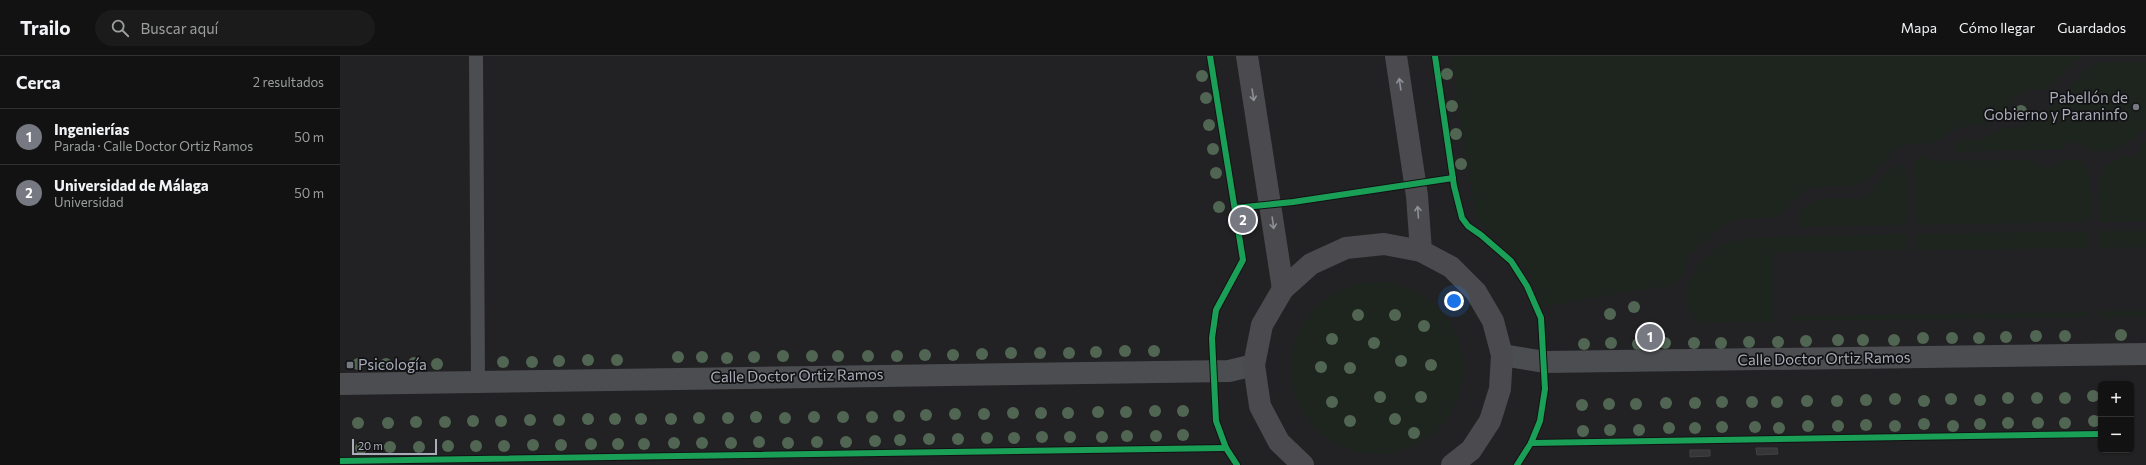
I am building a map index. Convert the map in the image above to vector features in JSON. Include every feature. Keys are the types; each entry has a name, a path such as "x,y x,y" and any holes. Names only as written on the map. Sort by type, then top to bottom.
{"street":[{"path":"1247,56 1283,289"},
{"path":"1396,56 1417,196 1421,251"},
{"path":"1304,465 1279,442 1260,406 1254,365 1262,325 1283,289 1311,264 1346,248 1384,244 1421,251 1451,267 1476,292 1493,321 1502,354 1500,389 1490,421 1471,457 1452,465"},
{"name":"Calle Doctor Ortiz Ramos","path":"1502,354 1545,362 2146,354"},
{"name":"Calle Doctor Ortiz Ramos","path":"340,384 1229,371 1254,365"}],"lane":[{"path":"476,56 478,382"}],"shaded area":[{"path":"340,56 2146,56 2146,465 340,465"},
{"path":"1451,56 2085,56 2076,61 2047,89 2027,90 2017,94 2001,115 1989,123 1958,128 1933,143 1903,145 1895,150 1864,183 1852,186 1812,187 1803,191 1778,216 1739,219 1726,223 1685,258 1685,272 1675,284 1543,307 1527,270 1496,237 1476,219"},
{"path":"2103,62 2146,62 2146,129 2130,141 2113,150 2104,151 2096,151 2087,148 2077,142 2067,144 2063,149 1955,152 1953,145 1956,142 1981,139 2002,128 2025,125 2040,116 2057,101 2089,67"},
{"path":"2142,142 2146,142 2146,221 2100,222 2098,186 2103,170 2119,158 2138,157"},
{"path":"1926,156 1935,161 2027,160 2049,169 2061,161 2072,159 2082,161 2089,171 2092,212 2090,219 2086,222 1915,225 1914,163 1918,158"},
{"path":"1902,165 1907,173 1907,221 1901,225 1804,227 1798,222 1799,214 1810,202 1822,199 1864,198 1891,168"},
{"path":"2088,231 2089,248 1916,250 1916,234"},
{"path":"2099,231 2146,231 2146,247 2099,248"},
{"path":"1906,234 1907,250 1773,252 1774,322 1700,323 1689,311 1687,290 1698,265 1715,248 1741,238"},
{"path":"1369,282 1385,282 1418,292 1438,307 1453,327 1461,351 1463,368 1461,385 1453,409 1438,429 1418,444 1402,450 1385,454 1369,454 1336,444 1316,429 1311,423 1301,409 1295,393 1291,376 1291,360 1301,327 1316,307 1322,302 1336,292 1352,286"},
{"path":"2099,311 2146,311 2146,317 2099,317"},
{"path":"2090,312 2090,317 1792,321 1792,316"}],"building":[{"path":"1756,448 1777,448 1778,454 1757,455"},
{"path":"1690,450 1710,450 1710,456 1690,457"}],"cycle path":[{"path":"1210,56 1243,260 1216,310 1212,338 1216,421 1226,448 1237,465"},
{"path":"1435,56 1454,186 1462,218 1468,226 1481,235 1511,261 1527,286 1541,318 1545,389 1540,421 1531,443 1517,465"},
{"path":"1235,208 1293,202 1453,178"},
{"path":"1531,443 2098,434"},
{"path":"340,461 1226,448"}],"place":[{"name":"Pabellón de Gobierno y Paraninfo","path":"2136,107"},
{"name":"Universidad de Málaga","path":"1243,220"},
{"name":"Ingenierías","path":"1650,337"},
{"name":"Psicología","path":"350,365"}]}
